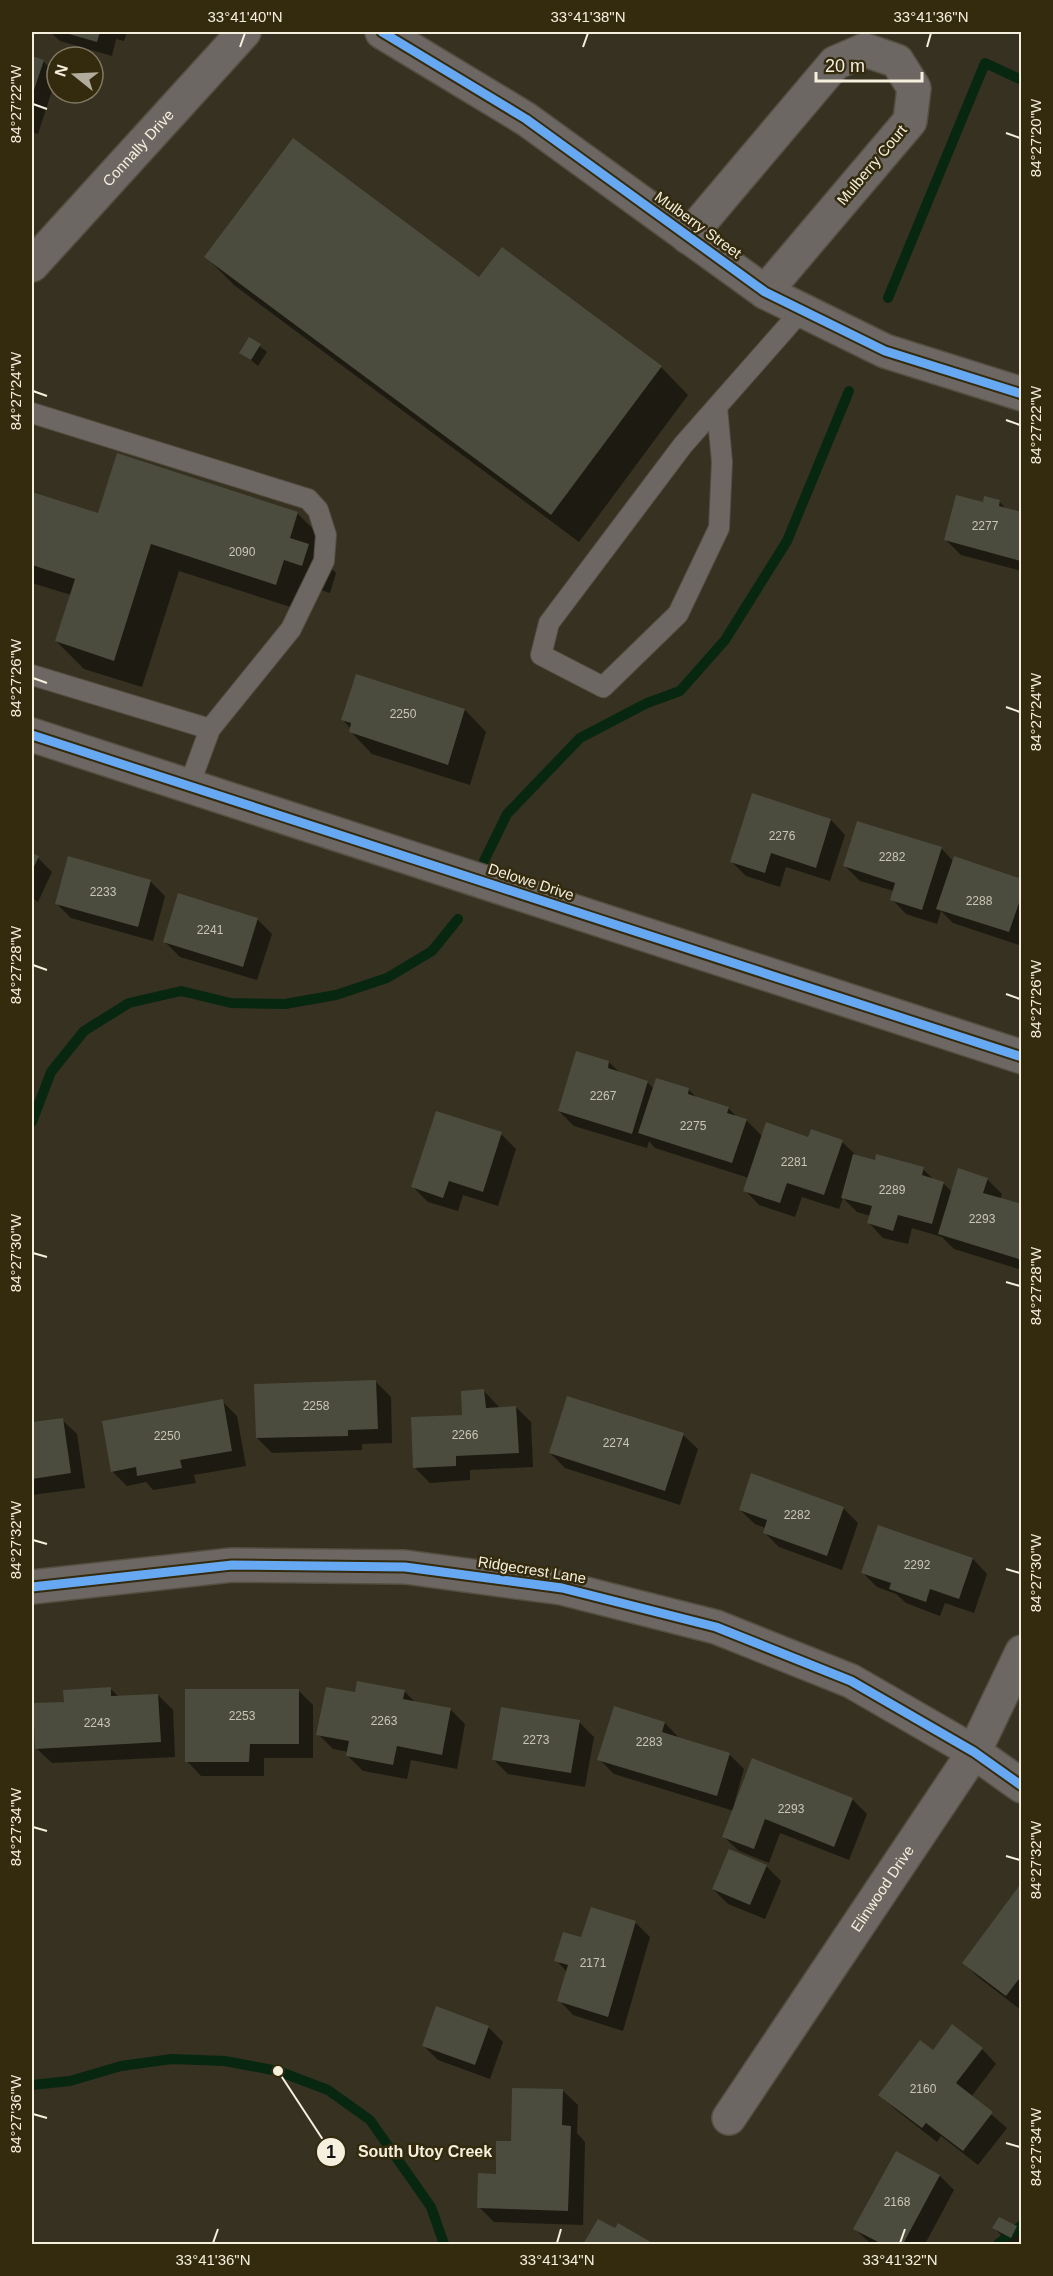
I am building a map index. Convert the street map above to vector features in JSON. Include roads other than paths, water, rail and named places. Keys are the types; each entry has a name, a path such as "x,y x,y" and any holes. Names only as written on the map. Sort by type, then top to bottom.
{"street":[{"name":"Connally Drive","path":"32,265 244,32"},
{"name":"Mulberry Street","path":"382,32 526,119 765,292 885,351 1022,394"},
{"name":"Mulberry Court","path":"688,237 835,63 866,50 897,61 914,88 910,121 765,292"},
{"name":"Delowe Drive","path":"32,735 1022,1057"},
{"name":"Ridgecrest Lane","path":"32,1587 232,1565 405,1567 562,1588 726,1631 851,1682 974,1752 1022,1786"},
{"name":"Elinwood Drive","path":"729,2118 974,1752 1022,1652"}],"lane":[{"path":"717,406 722,462 719,528 678,614 603,687 541,655 549,623 683,445 717,406 802,310"},
{"path":"32,413 308,499 318,510 326,535 324,561 291,629 210,729 189,786"},
{"path":"32,675 210,729"}],"waterway":[{"path":"888,298 985,63 1022,80"},
{"path":"484,861 507,814 580,738 647,703 680,691 725,640 787,541 849,391"},
{"path":"32,1122 51,1072 84,1031 129,1003 181,991 231,1003 285,1004 336,995 387,978 432,951 458,919"},
{"path":"32,2085 70,2081 121,2066 172,2059 225,2061 278,2071 328,2090 370,2120 431,2207 444,2244"},
{"path":"998,2244 1022,2225"}],"place":[{"name":"South Utoy Creek","path":"278,2071"}]}
